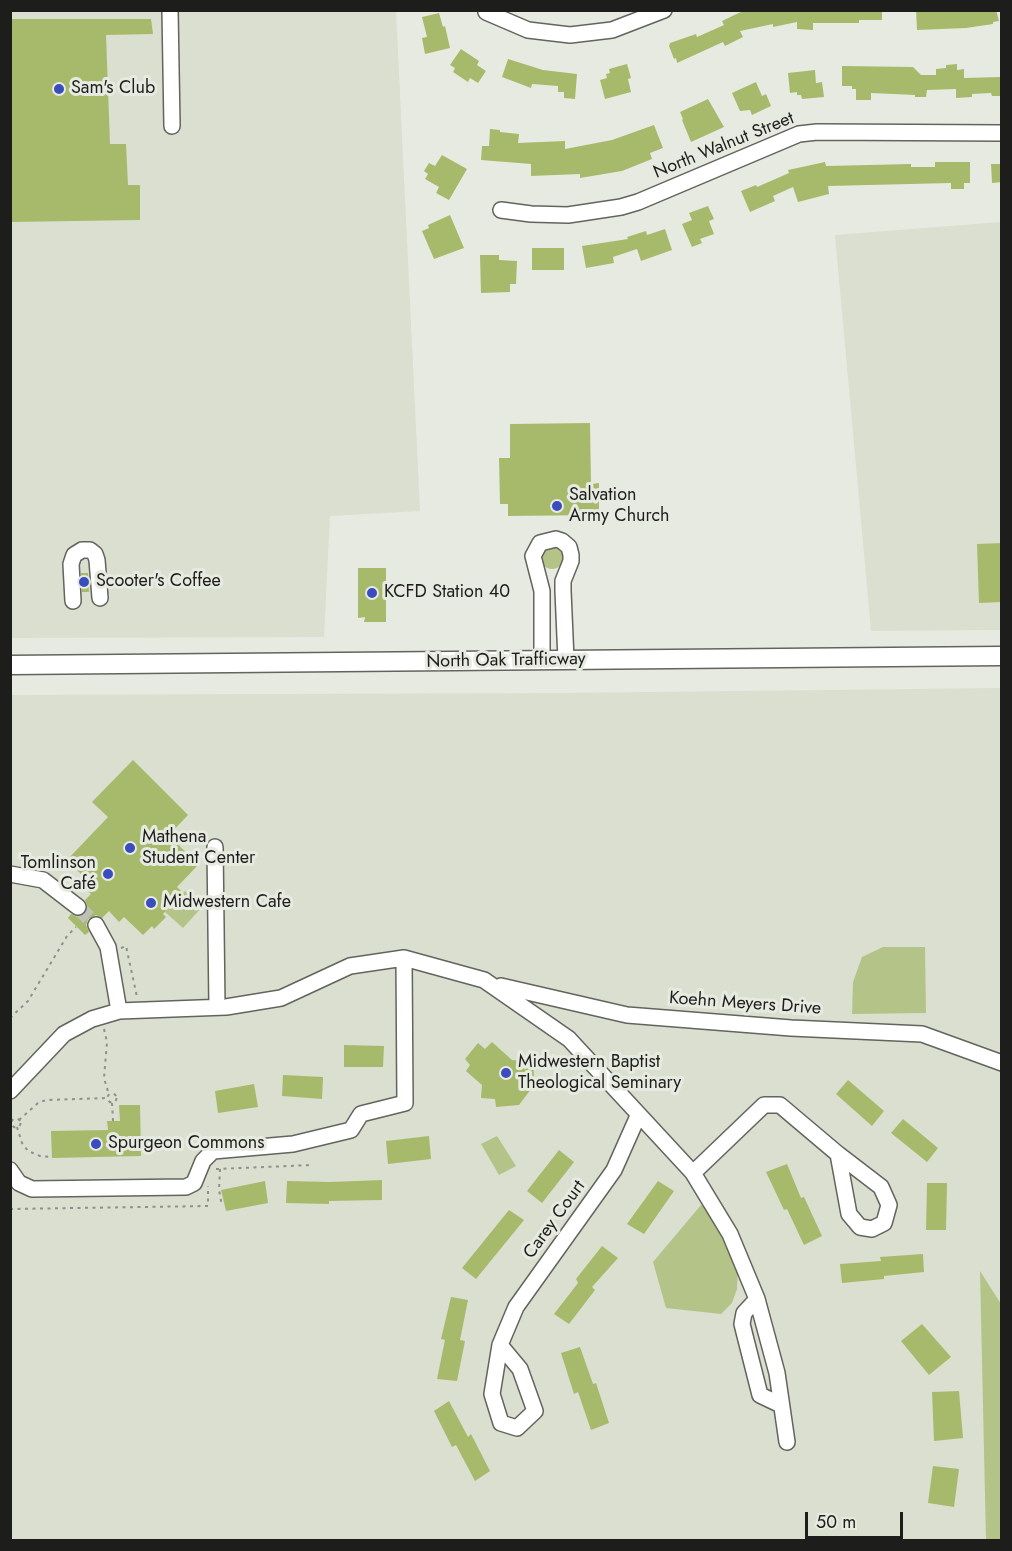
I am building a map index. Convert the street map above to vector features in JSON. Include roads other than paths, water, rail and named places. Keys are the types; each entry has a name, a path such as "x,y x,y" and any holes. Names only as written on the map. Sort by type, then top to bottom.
{"main road":[{"name":"North Oak Trafficway","path":"10,665 1002,656"}],"street":[{"path":"170,10 172,126"},
{"path":"486,12 528,30 570,35 612,30 664,10"},
{"name":"North Walnut Street","path":"501,210 567,215 621,207 638,202 799,134 817,132 1002,133"},
{"path":"542,660 542,591 533,556 540,543 556,539 569,548 572,555 563,581 566,660"},
{"path":"73,601 71,564 74,555 82,550 90,550 98,560 100,598"},
{"path":"215,847 217,1007"},
{"path":"10,874 43,880 78,907"},
{"path":"96,925 108,947 119,1011"},
{"path":"10,1091 64,1034 92,1019 119,1011 217,1007 281,998 350,966 404,958 405,1103 362,1114 351,1130 292,1144 213,1151 203,1161 194,1184 186,1187 32,1189 19,1183 10,1170"},
{"name":"Koehn Meyers Drive","path":"404,958 510,989 627,1015 791,1028 922,1034 1002,1063"},
{"path":"484,980 568,1039 693,1173 730,1234 757,1299 777,1373 787,1442"},
{"path":"693,1173 765,1105 780,1105 881,1187 889,1205 884,1223 872,1229 860,1227 849,1214 838,1154"},
{"name":"Carey Court","path":"500,1345 520,1369 535,1411 517,1428 501,1423 492,1394 500,1345 516,1307 614,1170 638,1116"},
{"path":"757,1299 744,1313 742,1324 760,1395 781,1405"}],"tunnel":[{"path":"78,907 96,925"}],"place":[{"name":"Sam's Club","path":"59,89"},
{"name":"Salvation Army Church","path":"557,506"},
{"name":"Scooter's Coffee","path":"84,582"},
{"name":"KCFD Station 40","path":"372,593"},
{"name":"Mathena Student Center","path":"130,848"},
{"name":"Tomlinson Café","path":"108,874"},
{"name":"Midwestern Cafe","path":"151,903"},
{"name":"Midwestern Baptist Theological Seminary","path":"506,1073"},
{"name":"Spurgeon Commons","path":"96,1144"}]}
